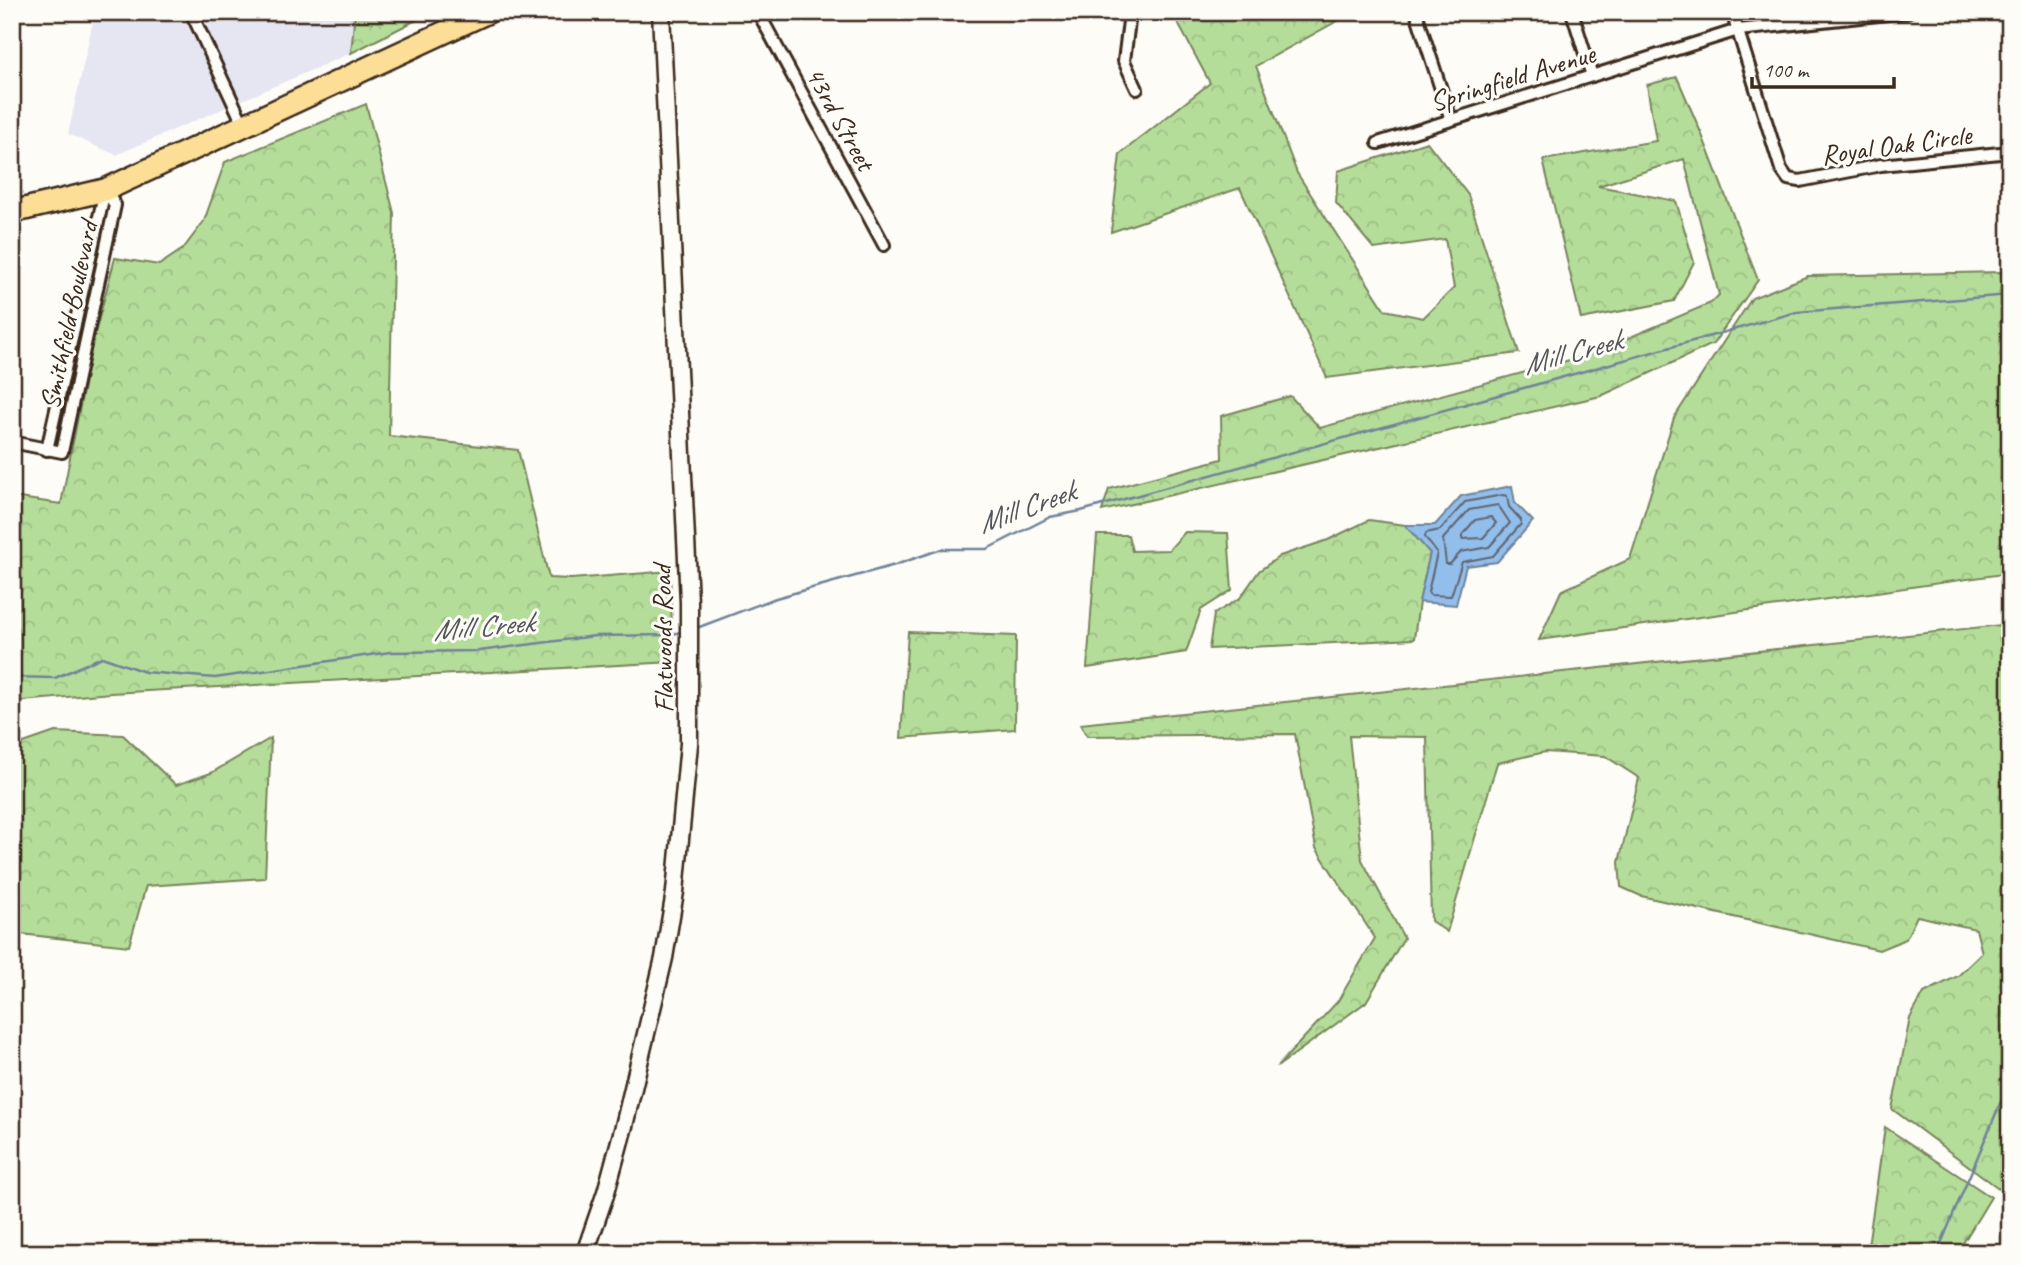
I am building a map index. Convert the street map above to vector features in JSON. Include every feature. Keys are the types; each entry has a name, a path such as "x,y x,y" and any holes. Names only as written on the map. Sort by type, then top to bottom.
{"highway":[{"path":"12,212 104,190 488,12"}],"street":[{"path":"191,12 244,126"},
{"name":"Flatwoods Road","path":"585,1253 606,1192 624,1126 649,1026 676,892 691,709 661,12"},
{"name":"43rd Street","path":"758,12 884,244"},
{"path":"1126,12 1129,21 1124,61 1137,89"},
{"path":"1416,12 1451,120"},
{"path":"1572,12 1592,76"},
{"path":"1732,12 1738,30"},
{"name":"Springfield Avenue","path":"1378,143 1738,30 1908,12"},
{"name":"Royal Oak Circle","path":"1738,30 1781,169 1788,179 1800,181 1881,165 2010,152"},
{"name":"Smithfield Boulevard","path":"12,442 62,452 115,205 104,190"}],"shaded area":[{"path":"95,12 355,12 351,53 116,155 68,134"}],"green space":[{"path":"355,12 432,12 351,53"},
{"path":"1172,12 1337,12 1339,20 1256,66 1297,173 1385,310 1423,318 1454,288 1445,239 1374,249 1336,203 1338,171 1427,142 1468,195 1519,353 1327,378 1240,188 1111,232 1120,154 1210,83"},
{"path":"1677,77 1758,280 1713,344 1601,396 1102,511 1109,489 1222,459 1221,416 1290,396 1320,428 1588,355 1711,303 1719,295 1684,159 1598,186 1676,201 1694,262 1674,301 1581,319 1543,160 1656,141 1647,85"},
{"path":"366,104 394,213 389,436 518,450 549,578 571,579 670,571 673,662 111,693 12,702 12,497 61,504 92,345 115,258 159,265 183,249 204,221 225,162"},
{"path":"2010,273 2010,573 1539,640 1561,591 1630,559 1674,418 1752,298 1808,276"},
{"path":"1369,520 1405,525 1430,553 1414,639 1209,649 1214,614 1240,598 1259,571 1280,556 1328,540"},
{"path":"1185,532 1228,533 1232,590 1201,610 1186,652 1087,668 1097,535 1128,535 1132,551 1169,550"},
{"path":"2010,624 2010,1194 1892,1109 1910,1018 1924,993 1958,976 1982,953 1976,929 1917,916 1906,939 1879,950 1641,896 1621,887 1619,862 1639,778 1605,756 1545,752 1497,763 1447,932 1431,921 1427,737 1349,736 1362,860 1404,938 1366,1002 1277,1067 1338,1001 1375,938 1316,848 1295,734 1087,736 1080,724"},
{"path":"908,632 1016,636 1015,729 901,738"},
{"path":"55,732 123,735 176,785 211,773 271,738 265,878 146,886 129,946 12,933 12,747"},
{"path":"1885,1127 1991,1197 1957,1253 1867,1253"}],"water":[{"path":"1512,486 1515,503 1533,521 1497,562 1466,566 1456,605 1419,602 1430,553 1405,525 1435,525 1461,496"}],"waterway":[{"name":"Mill Creek","path":"694,629 776,598 942,549 987,549 1050,517 1081,511 1797,312 2010,295"},
{"name":"Mill Creek","path":"12,677 55,678 102,657 145,672 215,678 390,652 479,651 595,636 669,635 684,631"},
{"path":"1937,1253 2010,1080"}]}
